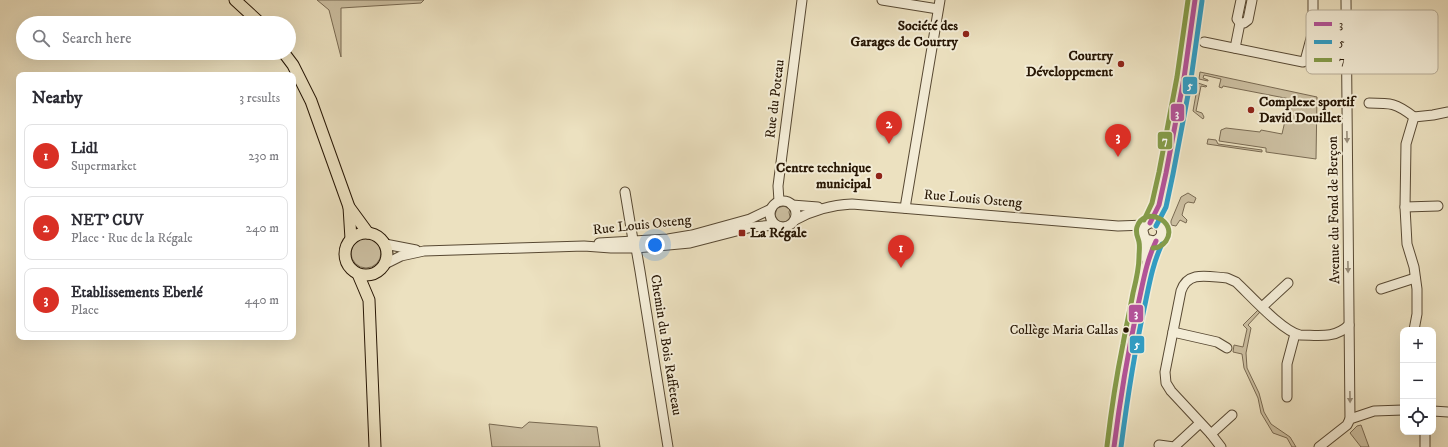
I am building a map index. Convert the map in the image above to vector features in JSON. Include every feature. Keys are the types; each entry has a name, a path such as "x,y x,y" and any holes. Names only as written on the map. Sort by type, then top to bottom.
{"main road":[{"path":"235,0 252,16"},
{"path":"289,60 311,101 349,206 368,233"},
{"path":"349,206 350,239 345,249 345,257 351,269 358,274 367,275 376,273"},
{"path":"350,239 360,233 368,233 378,236 385,244 387,254 385,264 376,273 368,300"},
{"path":"358,274 368,300 375,447"}],"street":[{"name":"Rue du Poteau","path":"780,202 778,186 802,0"},
{"path":"882,0 938,10"},
{"path":"905,208 940,0"},
{"path":"1146,267 1145,237 1143,230 1151,224 1159,205 1180,99 1195,0"},
{"path":"1234,48 1240,23 1237,19 1241,0"},
{"path":"1240,23 1244,23 1248,20 1252,0"},
{"name":"Avenue du Fond de Berçon","path":"1346,0 1346,10"},
{"path":"1204,42 1303,62 1306,57"},
{"name":"Avenue du Fond de Berçon","path":"1347,74 1350,419"},
{"path":"1369,103 1394,104 1404,109 1414,117 1448,112"},
{"path":"1414,117 1406,144 1405,207 1407,244 1413,263 1417,296 1417,314 1415,327"},
{"name":"Chemin du Bois Raffeteau","path":"625,192 668,447"},
{"path":"788,202 792,205 796,212 795,220 792,224 782,228 774,225 770,218 771,209 775,203 788,202"},
{"name":"Rue Louis Osteng","path":"792,205 826,207 852,204 1118,226 1151,224"},
{"path":"1405,207 1438,206"},
{"name":"Rue Louis Osteng","path":"795,220 826,207"},
{"name":"Rue Louis Osteng","path":"634,244 706,232 750,219 771,209"},
{"path":"1114,447 1123,377 1146,267 1152,248 1162,233 1162,230 1151,224"},
{"name":"Rue Louis Osteng","path":"385,264 401,256 424,251 584,246 599,243 690,243 752,227 774,225"},
{"name":"Rue Louis Osteng","path":"1118,226 1145,237"},
{"path":"1145,237 1151,241 1156,240"},
{"name":"Rue Louis Osteng","path":"385,244 424,251"},
{"path":"1221,447 1171,391 1166,383 1165,372 1173,332 1183,286 1188,280 1195,277 1227,278 1236,282 1284,328 1295,334 1334,335 1349,325"},
{"path":"1381,289 1415,278"},
{"path":"1262,307 1288,283"},
{"path":"1173,332 1217,342 1227,348"},
{"path":"1287,397 1287,364 1295,334"},
{"path":"1334,335 1349,344"},
{"path":"1319,447 1347,425 1350,419 1374,411 1400,410"},
{"path":"1436,411 1448,412"},
{"path":"1211,434 1232,415"},
{"path":"1159,445 1174,447 1200,423"},
{"path":"1425,435 1425,447"}],"shaded area":[{"path":"317,0 424,0 421,3 341,8 341,57 329,10"},
{"path":"1200,72 1317,97 1316,159 1266,152 1266,148 1219,141 1221,130 1226,128 1260,132 1261,130 1282,134 1290,99 1223,86 1222,88 1219,87 1221,79 1204,75 1203,78 1208,81 1199,79"},
{"path":"1198,83 1207,86 1201,86 1196,111 1202,113 1204,117 1203,119 1193,111"},
{"path":"1208,139 1216,140 1218,144 1262,150 1262,152 1207,144"},
{"path":"1188,193 1196,198 1194,203 1188,202 1185,204 1182,215 1187,220 1186,223 1180,220 1176,226 1171,225 1171,221 1181,197"},
{"path":"784,206 790,209 790,217 785,222 778,221 775,215 777,208"},
{"path":"366,238 377,242 381,253 377,264 366,268 355,264 351,253 355,242"},
{"path":"1258,310 1260,312 1248,325 1251,328 1246,353 1247,368 1259,393 1264,412 1271,424 1290,437 1296,447 1292,447 1287,438 1273,433 1261,413 1258,398 1244,368 1242,354 1233,352 1234,345 1243,347 1247,329 1243,325"},
{"path":"529,422 597,427 600,447 492,447 489,424 522,428"},
{"path":"1361,425 1369,447 1361,447 1350,433 1357,426"}],"transit line":[{"name":"7","path":"1144,220 1152,203 1159,172 1177,77 1188,0"},
{"name":"3","path":"1150,223 1159,205 1166,173 1184,78 1195,0"},
{"name":"5","path":"1156,226 1166,207 1173,174 1191,79 1202,1"},
{"name":"7","path":"1107,446 1118,370 1138,270 1139,242 1136,229 1141,220 1146,217 1153,216 1164,222 1168,227 1169,234 1163,244 1153,248"},
{"name":"3","path":"1114,447 1134,323 1147,265 1156,241"},
{"name":"5","path":"1121,447 1140,326 1153,268 1162,244"}],"place":[{"name":"Société des Garages de Courtry","path":"966,34"},
{"name":"Courtry Développement","path":"1121,64"},
{"name":"Complexe sportif David Douillet","path":"1251,110"},
{"name":"NET' CUV","path":"889,144"},
{"name":"Etablissements Eberlé","path":"1118,157"},
{"name":"Centre technique municipal","path":"879,176"},
{"name":"La Régale","path":"742,233"},
{"name":"Lidl","path":"901,268"},
{"name":"Collège Maria Callas","path":"1126,330"}]}
